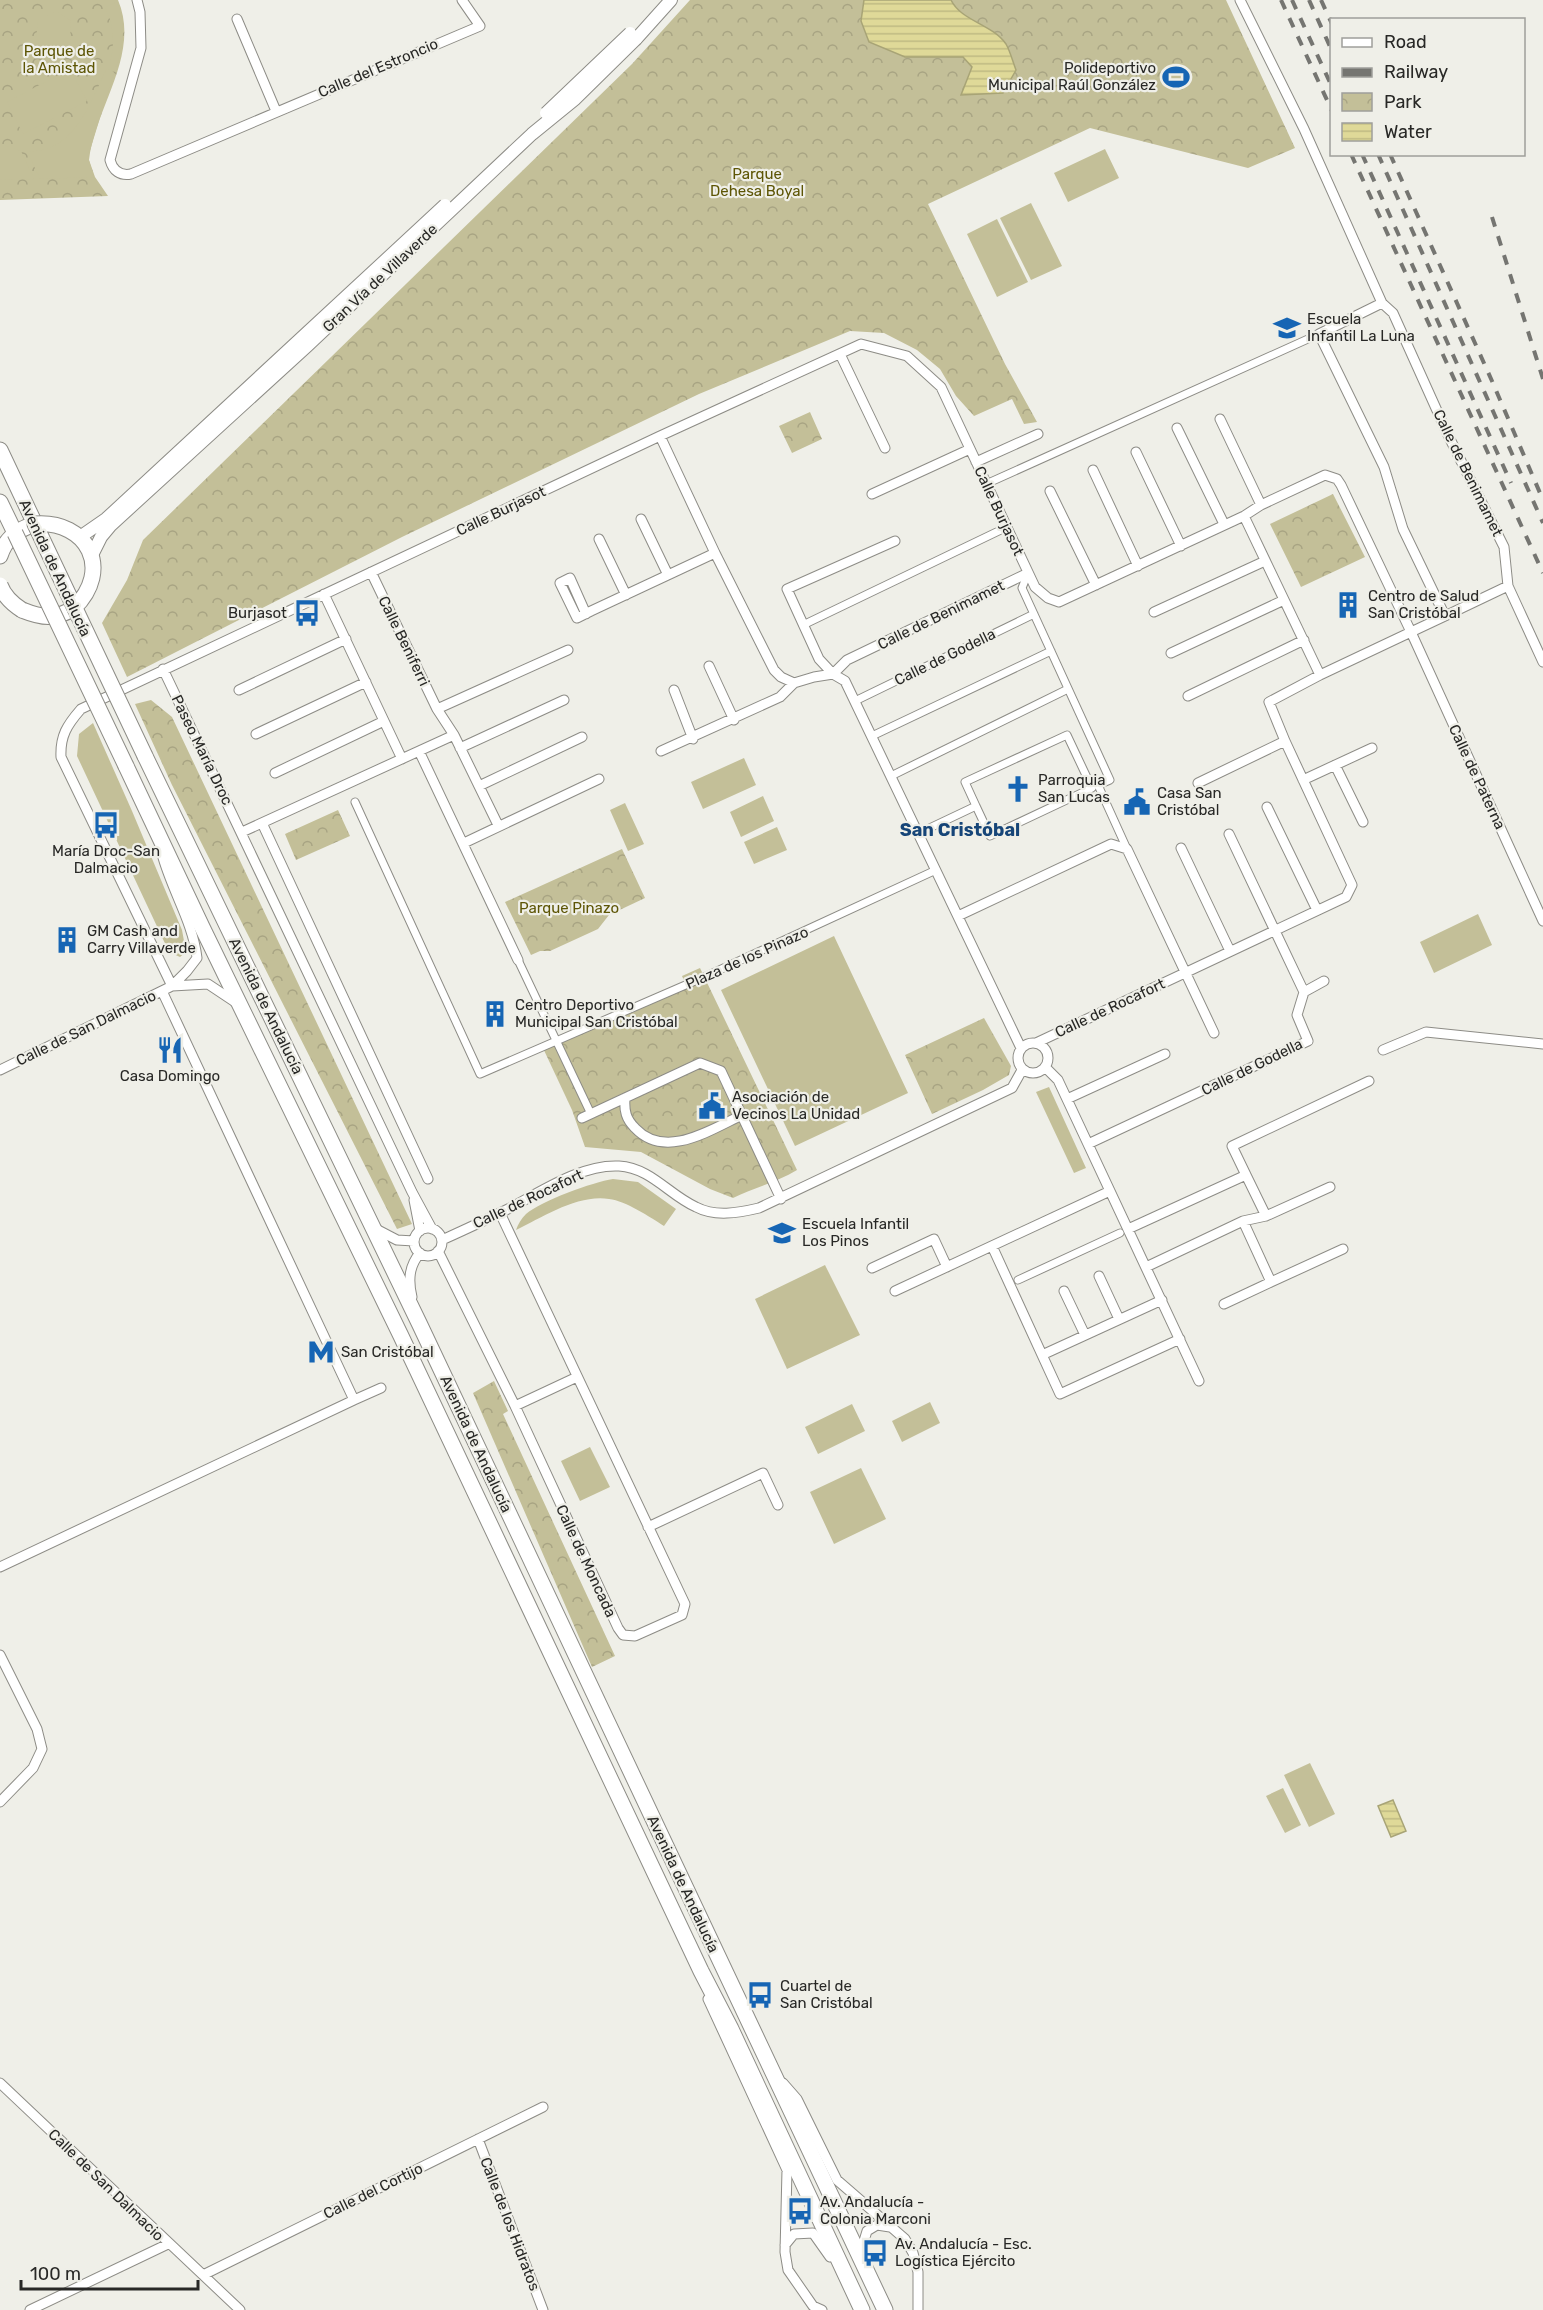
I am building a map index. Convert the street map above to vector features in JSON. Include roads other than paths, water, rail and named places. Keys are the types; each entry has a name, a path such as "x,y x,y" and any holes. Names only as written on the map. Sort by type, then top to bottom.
{"main road":[{"name":"Avenida de Andalucía","path":"0,450 420,1325 885,2310"},
{"name":"Avenida de Andalucía","path":"0,502 156,831 406,1345 862,2310"},
{"path":"0,556 15,533 34,524 51,523 66,527 80,537 92,557 93,571 91,585 84,598 74,608 55,617 35,615 7,605 0,585"}],"street":[{"name":"Calle del Estroncio","path":"137,0 140,12 141,48 110,160 115,171 121,174 131,174 480,26 462,0"},
{"name":"Gran Vía de Villaverde","path":"92,557 101,537 111,525 307,346 532,134 575,99 633,36 661,0"},
{"name":"Gran Vía de Villaverde","path":"80,537 106,519 481,171 672,0"},
{"name":"Calle de Benimamet","path":"1240,0 1304,129 1382,303 1393,313 1448,435 1504,547 1508,586"},
{"path":"237,19 276,111"},
{"path":"986,484 1319,334 1382,303"},
{"path":"1319,334 1384,467 1403,529 1445,616"},
{"name":"Calle Burjasot","path":"163,669 861,344 907,356 940,387 1028,573"},
{"path":"840,354 885,448"},
{"path":"1220,419 1261,505"},
{"path":"1177,428 1224,524"},
{"path":"976,462 1038,434"},
{"path":"660,436 715,554 774,670 781,677 795,683"},
{"name":"Calle Burjasot","path":"872,494 970,448"},
{"path":"1136,452 1181,546"},
{"path":"1093,470 1138,566"},
{"path":"1028,573 1039,592 1059,602 1244,516 1261,505 1325,475 1336,479 1341,485 1411,632 1508,586 1543,662"},
{"path":"1050,491 1096,585"},
{"path":"1244,516 1320,675"},
{"path":"641,519 668,576"},
{"path":"803,625 1007,527"},
{"path":"599,539 626,595"},
{"path":"895,541 787,590 819,659 833,674 845,681 855,700 1022,1048"},
{"path":"586,614 715,554"},
{"path":"1154,612 1265,561"},
{"name":"Calle Beniferri","path":"371,572 437,710 454,735 498,825"},
{"name":"Calle de Benimamet","path":"833,674 847,660 1028,573"},
{"path":"1028,573 1022,588 1110,780 1095,786 990,836 965,782 1067,735 1095,786 1126,849 1214,1034"},
{"path":"324,594 402,759"},
{"path":"1171,653 1284,600"},
{"name":"Calle de Godella","path":"855,700 1035,614"},
{"name":"Calle de Rocafort","path":"1036,1043 1346,897 1353,885 1269,702 1411,632"},
{"name":"Calle de Paterna","path":"1411,632 1543,921"},
{"path":"239,690 346,639"},
{"path":"1188,696 1304,640"},
{"path":"437,710 568,650"},
{"path":"872,736 1051,651"},
{"path":"709,666 734,720"},
{"path":"163,669 131,687 81,709 65,729 60,742 61,757 172,986"},
{"name":"Paseo María Droc","path":"163,669 412,1192 432,1229"},
{"path":"661,751 693,739 780,697 795,683 833,674"},
{"path":"256,734 366,682"},
{"path":"891,776 1068,689"},
{"path":"674,690 693,739"},
{"path":"460,748 564,700"},
{"path":"275,773 384,721"},
{"path":"242,832 454,735"},
{"path":"479,786 582,737"},
{"path":"1198,783 1285,741"},
{"path":"1303,780 1372,748"},
{"path":"419,751 557,1041 587,1116 700,1063 721,1071 781,1199"},
{"path":"1335,765 1363,822"},
{"path":"464,843 599,779"},
{"name":"Plaza de los Pinazo","path":"355,802 480,1074 715,973 936,870"},
{"path":"919,833 976,806"},
{"path":"1267,807 1317,910"},
{"path":"262,823 428,1179"},
{"name":"Calle de San Dalmacio","path":"156,831 167,874 195,942 197,958 172,986"},
{"path":"1229,834 1304,992 1324,981"},
{"path":"958,916 1110,844 1126,849"},
{"path":"1181,848 1230,951"},
{"name":"Calle de San Dalmacio","path":"0,1070 172,986 208,984 240,1005"},
{"path":"162,990 354,1400"},
{"name":"Calle de Godella","path":"1088,1144 1308,1041 1297,1015 1304,992"},
{"path":"1383,1050 1426,1032 1543,1044"},
{"path":"1036,1043 1047,1052 1048,1063 1046,1068 1031,1074 1022,1070 1018,1063 1018,1055 1028,1044 1036,1043"},
{"path":"1067,1099 1165,1054"},
{"path":"1046,1068 1058,1080 1110,1191 1124,1231 1146,1267 1199,1381"},
{"name":"Calle de Rocafort","path":"441,1240 572,1177 589,1170 619,1166 653,1177 696,1208 719,1213 737,1213 759,1208 1012,1088 1022,1070"},
{"path":"1266,1216 1232,1146 1369,1081"},
{"path":"626,1098 624,1110 629,1122 639,1132 653,1140 672,1143 693,1138 742,1115"},
{"path":"1018,1280 1246,1175"},
{"path":"1146,1267 1243,1221 1266,1216 1330,1187"},
{"path":"896,1291 1110,1191"},
{"name":"Paseo María Droc","path":"412,1192 420,1231"},
{"name":"Calle de Moncada","path":"438,1251 515,1406 618,1628 623,1635 635,1636 682,1615 685,1604 500,1213"},
{"path":"1243,1221 1271,1282"},
{"path":"372,1227 397,1240 414,1241"},
{"path":"432,1229 437,1231 441,1240 438,1251 430,1256 420,1253 415,1248 414,1241 420,1231 432,1229"},
{"path":"872,1268 934,1239 947,1267"},
{"path":"992,1246 1060,1394 1180,1339"},
{"path":"1224,1304 1343,1249"},
{"path":"420,1253 413,1261 410,1272 410,1288 420,1325"},
{"path":"1099,1276 1119,1319"},
{"path":"1064,1291 1085,1335"},
{"path":"1042,1355 1162,1300"},
{"path":"515,1406 577,1377"},
{"path":"0,1567 381,1388"},
{"path":"648,1527 763,1473 778,1505"},
{"path":"0,1655 37,1729 42,1749 33,1768 0,1802"},
{"name":"Avenida de Andalucía","path":"701,1971 708,1999 787,2170 785,2245 788,2270 813,2308"},
{"path":"774,2073 798,2098 837,2180 905,2239 916,2260 918,2310"},
{"name":"Calle de San Dalmacio","path":"0,2083 240,2310"},
{"name":"Calle del Cortijo","path":"203,2274 543,2107"},
{"name":"Calle de los Hidratos","path":"478,2139 543,2310"},
{"path":"860,2257 867,2231 878,2225 892,2227"},
{"path":"785,2245 798,2232 813,2233 826,2250 854,2310"},
{"path":"30,2310 168,2244"}],"water":[{"path":"864,0 951,0 962,13 1000,37 1006,44 1016,70 1003,93 961,95 972,67 963,57 905,57 869,42 861,21"},
{"path":"1393,1800 1406,1831 1391,1837 1378,1806"}],"railway":[{"path":"1281,0 1330,107"},
{"path":"1292,0 1330,83"},
{"path":"1309,0 1330,47"},
{"path":"1321,0 1330,20"},
{"path":"1352,156 1543,573"},
{"path":"1363,156 1511,483"},
{"path":"1379,156 1543,523"},
{"path":"1391,156 1543,500"},
{"path":"1492,217 1543,379"}],"place":[{"name":"Polideportivo Municipal Raúl González","path":"1176,77"},
{"name":"Escuela Infantil La Luna","path":"1287,328"},
{"name":"Centro de Salud San Cristóbal","path":"1348,605"},
{"name":"Burjasot","path":"307,613"},
{"name":"Parroquia San Lucas","path":"1018,789"},
{"name":"Casa San Cristóbal","path":"1137,802"},
{"name":"María Droc-San Dalmacio","path":"106,825"},
{"name":"GM Cash and Carry Villaverde","path":"67,940"},
{"name":"Centro Deportivo Municipal San Cristóbal","path":"495,1014"},
{"name":"Casa Domingo","path":"170,1050"},
{"name":"Asociación de Vecinos La Unidad","path":"712,1106"},
{"name":"Escuela Infantil Los Pinos","path":"782,1233"},
{"name":"San Cristóbal","path":"321,1352"},
{"name":"Cuartel de San Cristóbal","path":"760,1995"},
{"name":"Av. Andalucía - Colonia Marconi","path":"800,2211"},
{"name":"Av. Andalucía - Esc. Logística Ejército","path":"875,2253"}],"district":[{"name":"San Cristóbal","path":"960,830"}],"park label":[{"name":"Parque de la Amistad","path":"59,60"},
{"name":"Parque Dehesa Boyal","path":"757,182"},
{"name":"Parque Pinazo","path":"569,908"}]}
